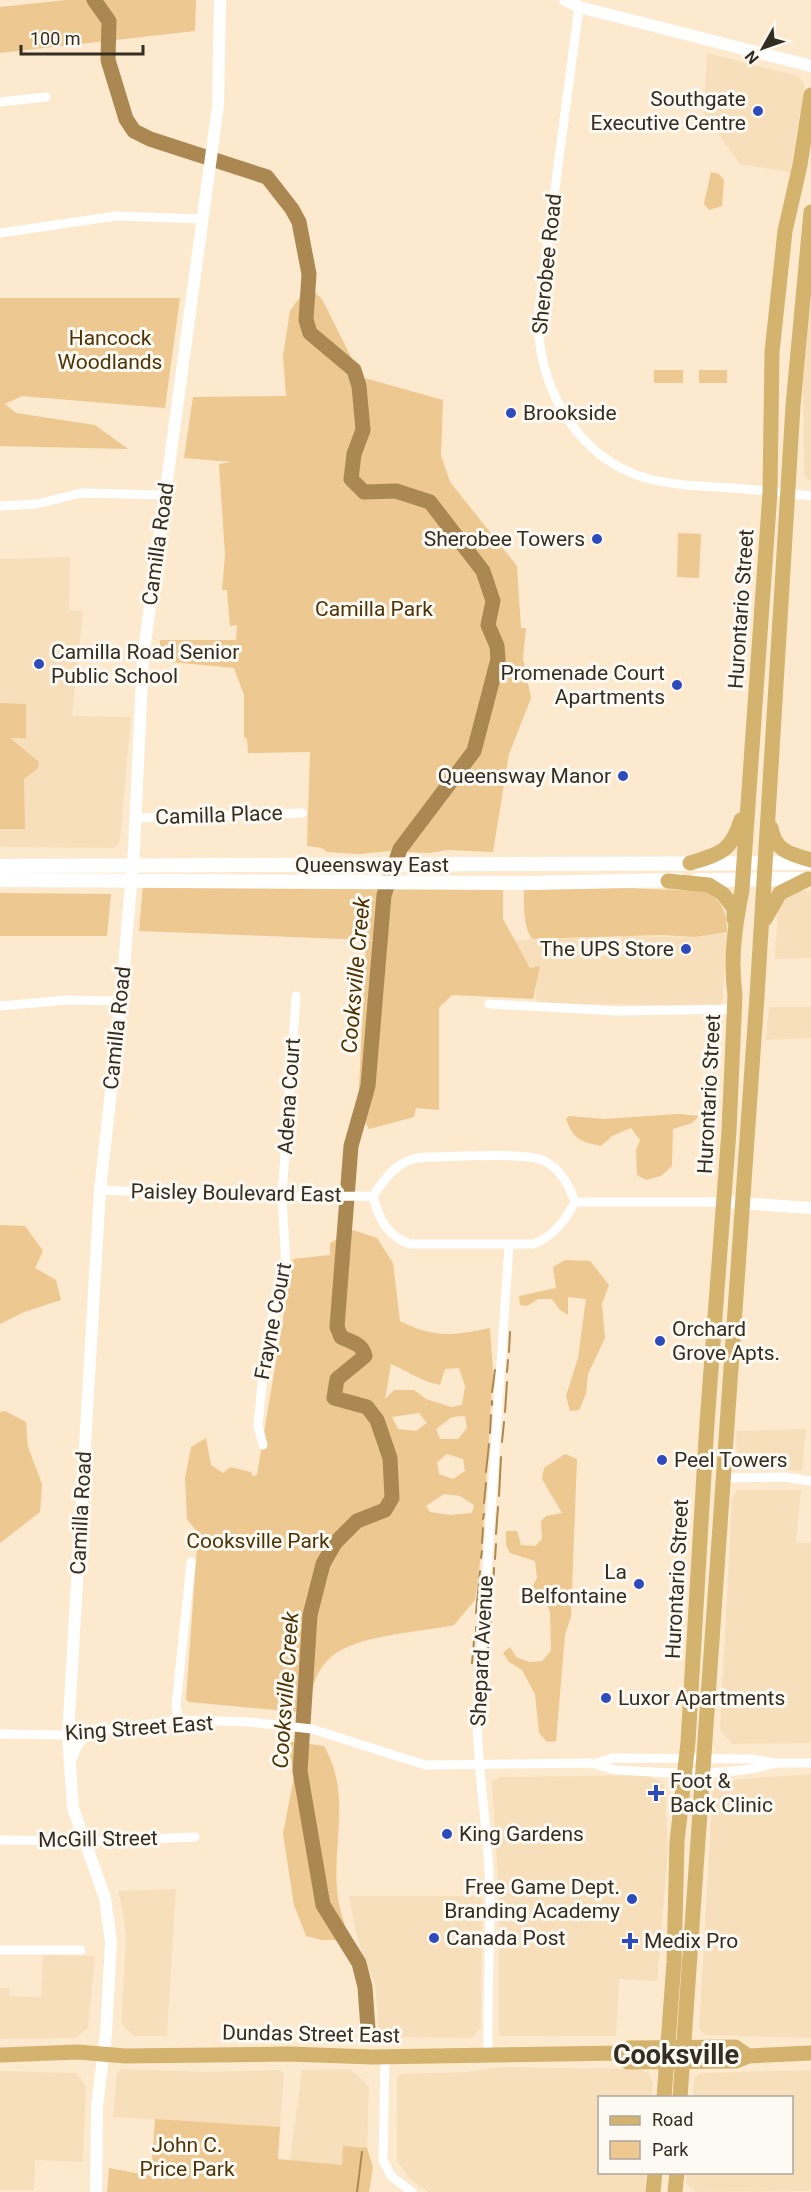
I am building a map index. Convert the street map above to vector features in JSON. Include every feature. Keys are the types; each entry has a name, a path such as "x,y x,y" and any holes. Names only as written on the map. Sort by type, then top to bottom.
{"main road":[{"name":"Hurontario Street","path":"680,2096 675,2054 674,1962 677,1842 685,1765 724,1202 734,1010 734,931 743,872 770,492 770,398 775,322 785,231 800,165 811,95"},
{"name":"Hurontario Street","path":"664,2096 675,2054 704,1765 765,872 794,382 811,212"},
{"path":"690,863 717,855 731,845 747,800"},
{"path":"768,817 773,840 780,848 811,862"},
{"path":"765,872 811,862"},
{"name":"Queensway East","path":"0,866 366,867 690,863 743,872"},
{"path":"743,872 765,872 810,879"},
{"name":"Queensway East","path":"0,880 370,880 527,883 668,880 743,872"},
{"path":"761,927 780,893 792,885 810,879"},
{"path":"668,880 709,885 723,894 734,908 734,931"},
{"name":"Dundas Street East","path":"0,2055 38,2052 488,2056 622,2053 628,2048 675,2054 735,2047 748,2056 811,2053"},
{"path":"653,2192 655,2174"},
{"path":"675,2192 677,2174"}],"street":[{"name":"Camilla Road","path":"96,2192 96,2126 111,1970 111,1932 103,1891 82,1840 73,1808 68,1735 100,1190 121,1000 131,881 143,658 218,106 220,0"},
{"path":"565,0 579,7 811,66"},
{"name":"Sherobee Road","path":"579,7 539,309 538,336 546,381 564,412 586,440 610,460 630,471 649,479 694,486 811,496"},
{"path":"0,102 45,97"},
{"path":"0,233 116,216 201,219"},
{"path":"0,506 37,504 81,493 164,495"},
{"name":"Camilla Place","path":"136,818 302,813"},
{"name":"Adena Court","path":"282,1196 296,996"},
{"path":"0,1006 66,1000 121,1000"},
{"path":"489,1004 618,1011 734,1010"},
{"name":"Paisley Boulevard East","path":"100,1190 282,1196 369,1196 389,1173 409,1159 530,1157 540,1159 557,1170 569,1187 574,1202 558,1227 548,1237 533,1244 509,1246 410,1244 399,1240 387,1230 369,1196"},
{"name":"Frayne Court","path":"263,1445 258,1426 265,1352 286,1268 282,1196"},
{"path":"574,1202 724,1202 811,1208"},
{"name":"Shepard Avenue","path":"488,2056 490,1900 477,1714 509,1246"},
{"path":"724,1478 785,1477 811,1481"},
{"path":"179,1720 176,1706 191,1562"},
{"name":"King Street East","path":"0,1734 68,1735 103,1728 179,1720 295,1726 312,1729 425,1765 597,1763 614,1770 685,1765 753,1770 775,1763 811,1763"},
{"path":"70,1785 76,1744 82,1737 103,1728"},
{"name":"McGill Street","path":"0,1840 195,1837"},
{"path":"0,1950 81,1950"},
{"path":"385,2056 383,2160 391,2176 412,2192"}],"shaded area":[{"path":"707,53 798,76 805,85 790,172 740,164 704,114"},
{"path":"811,280 811,482 804,476 803,382"},
{"name":"Camilla Road Senior Public School","path":"70,557 69,610 83,611 72,716 131,717 120,841 114,848 0,847 0,559"},
{"path":"792,891 811,891 811,958 775,959 778,907"},
{"path":"727,932 722,1006 538,1003 535,998 538,969 531,969 514,940 598,937 599,956 622,955 622,936 695,937"},
{"path":"769,1007 811,1007 811,1038 766,1040"},
{"path":"806,1429 802,1471 741,1467 737,1459 736,1431"},
{"path":"737,1490 801,1490 796,1543 811,1543 811,1743 732,1744 720,1729 732,1499"},
{"path":"811,1774 811,2038 706,2035 699,2029 713,1785 716,1781"},
{"path":"648,1775 660,1781 665,1788 668,1850 657,1981 619,1979 616,2036 499,2036 499,1900 492,1782 499,1777"},
{"path":"176,1889 167,2036 133,2036 121,2023 126,1941 124,1916 118,1891"},
{"path":"349,1896 482,1896 481,2027 472,2038 379,2037 375,1984 358,1941"},
{"path":"43,1955 95,1956 88,2028 75,2038 0,2039 0,1988 9,1988 9,1996 41,1997"},
{"path":"498,2067 636,2069 648,2072 653,2083 652,2096 598,2096 598,2174 646,2174 645,2192 428,2192 410,2179 397,2161 397,2078 401,2074 467,2072"},
{"path":"121,2069 207,2072 279,2070 284,2073 280,2127 113,2117 117,2074"},
{"path":"350,2069 369,2087 367,2148 343,2147 342,2165 290,2161 302,2070"},
{"path":"811,2070 811,2191 695,2192 686,2183 687,2174 793,2174 793,2096 693,2096 694,2079 701,2073"},
{"path":"0,2071 76,2073 86,2086 83,2162 35,2160 34,2190 0,2190"}],"green space":[{"path":"67,0 196,0 195,31 0,53 0,7"},
{"path":"711,172 719,174 724,180 722,206 709,210 704,204"},
{"name":"Camilla Park","path":"308,286 322,299 361,377 443,400 441,455 450,482 517,566 521,628 526,628 523,658 531,698 509,754 493,852 448,850 429,853 389,851 359,854 327,852 322,848 307,846 310,752 248,753 247,739 244,737 244,695 234,668 160,661 160,640 236,640 237,625 230,626 227,590 222,590 225,555 219,464 232,462 184,458 193,397 286,396 283,356 290,311"},
{"name":"Hancock Woodlands","path":"0,298 180,298 165,408 22,396 5,404 16,413 95,425 128,449 0,446"},
{"path":"654,370 683,370 683,383 654,383"},
{"path":"699,370 727,370 727,383 699,383"},
{"path":"678,533 701,534 699,578 677,577"},
{"path":"0,703 26,704 26,738 10,738 39,762 38,768 24,779 25,829 0,829"},
{"path":"143,884 503,885 503,919 530,968 540,966 533,999 452,995 439,1008 439,1110 416,1108 414,1117 369,1129 358,1109 366,941 393,941 139,931"},
{"path":"597,887 705,891 723,908 727,932 695,937 661,935 532,939 526,922 524,890"},
{"path":"0,893 111,894 107,936 0,936"},
{"path":"679,1114 699,1116 692,1123 673,1129 672,1166 661,1176 646,1180 637,1175 636,1150 640,1140 631,1128 612,1136 601,1146 588,1143 575,1135 566,1119 569,1116 604,1119"},
{"path":"0,1225 25,1226 43,1251 35,1268 56,1280 61,1300 24,1312 0,1324"},
{"name":"Cooksville Park","path":"353,1230 377,1238 393,1263 400,1321 412,1327 444,1334 490,1328 493,1372 482,1547 475,1600 454,1625 368,1640 337,1653 318,1673 311,1693 309,1713 189,1702 186,1699 198,1533 187,1519 185,1478 191,1447 206,1438 211,1465 223,1473 230,1467 251,1472 252,1476 257,1475 293,1259 330,1255 330,1243","holes":["391,1364 440,1385 445,1369 459,1368 465,1386 462,1405 451,1407 426,1399 414,1390 394,1390 385,1399","419,1413 427,1423 416,1431 398,1429 392,1417","465,1416 467,1428 458,1439 440,1439 436,1429 452,1417","447,1454 463,1459 465,1471 453,1479 439,1474 437,1462","444,1494 460,1496 474,1505 472,1513 450,1515 430,1512 426,1506"]},
{"path":"565,1260 590,1261 609,1285 602,1304 605,1338 588,1374 586,1394 579,1410 570,1411 566,1396 578,1358 586,1299 568,1297 568,1315 560,1310 552,1299 538,1299 527,1306 520,1305 519,1296 556,1288 553,1267"},
{"path":"5,1411 26,1422 28,1447 42,1484 40,1512 0,1543 0,1412"},
{"path":"565,1454 577,1459 571,1616 565,1635 556,1741 547,1742 539,1733 535,1694 522,1670 509,1662 503,1653 510,1647 516,1657 529,1662 542,1661 551,1651 550,1612 546,1602 553,1592 547,1588 538,1594 533,1586 537,1578 535,1561 510,1553 506,1545 506,1531 517,1531 521,1545 535,1546 542,1539 541,1521 546,1516 562,1513 542,1479 544,1468"},
{"path":"287,1741 324,1746 332,1763 339,1799 337,1890 349,1940 322,1940 306,1936 294,1905 283,1834 294,1776"},
{"name":"John C. Price Park","path":"155,2119 280,2127 278,2159 342,2165 343,2146 367,2148 373,2167 369,2192 107,2192 109,2168 151,2176"}],"waterway":[{"name":"Cooksville Creek","path":"94,0 109,21 108,60 126,119 134,131 150,139 267,177 292,209 299,222 309,274 306,320 310,333 354,370 359,386 363,430 354,454 351,479 364,492 396,491 430,502 483,571 493,601 488,625 497,646 498,659 474,751 400,849 384,895 368,1086 351,1146 337,1327 341,1337 359,1346 365,1356 337,1379 334,1398 367,1407 377,1420 390,1458 392,1498 385,1510 357,1521 335,1543 323,1564 310,1615 300,1771 323,1905 359,1963 365,1987 368,2029"},
{"path":"509,1352 510,1332"},
{"path":"507,1372 508,1360"},
{"path":"492,1392 495,1370"},
{"path":"505,1412 507,1382"},
{"path":"490,1433 491,1415"},
{"path":"502,1442 504,1422"},
{"path":"486,1472 489,1444"},
{"path":"499,1496 501,1457"},
{"path":"484,1503 486,1483"},
{"path":"496,1534 498,1507"},
{"path":"483,1519 484,1514"},
{"path":"482,1543 483,1528"},
{"path":"495,1559 496,1544"},
{"path":"481,1558 482,1551"},
{"path":"493,1591 494,1568"},
{"path":"476,1613 480,1571"},
{"path":"490,1631 492,1599"},
{"path":"472,1663 474,1641"},
{"path":"487,1664 489,1641"},
{"name":"Cooksville Creek","path":"357,2192 362,2152"}],"place":[{"name":"Southgate Executive Centre","path":"758,111"},
{"name":"Brookside","path":"511,413"},
{"name":"Sherobee Towers","path":"597,539"},
{"name":"Camilla Road Senior Public School","path":"39,664"},
{"name":"Promenade Court Apartments","path":"677,685"},
{"name":"Queensway Manor","path":"623,776"},
{"name":"The UPS Store","path":"686,949"},
{"name":"Orchard Grove Apts.","path":"660,1341"},
{"name":"Peel Towers","path":"662,1460"},
{"name":"La Belfontaine","path":"639,1584"},
{"name":"Luxor Apartments","path":"606,1698"},
{"name":"Foot & Back Clinic","path":"656,1793"},
{"name":"King Gardens","path":"447,1834"},
{"name":"Free Game Dept. Branding Academy","path":"632,1899"},
{"name":"Canada Post","path":"434,1938"},
{"name":"Medix Pro","path":"630,1941"}],"district":[{"name":"Cooksville","path":"676,2055"}]}
